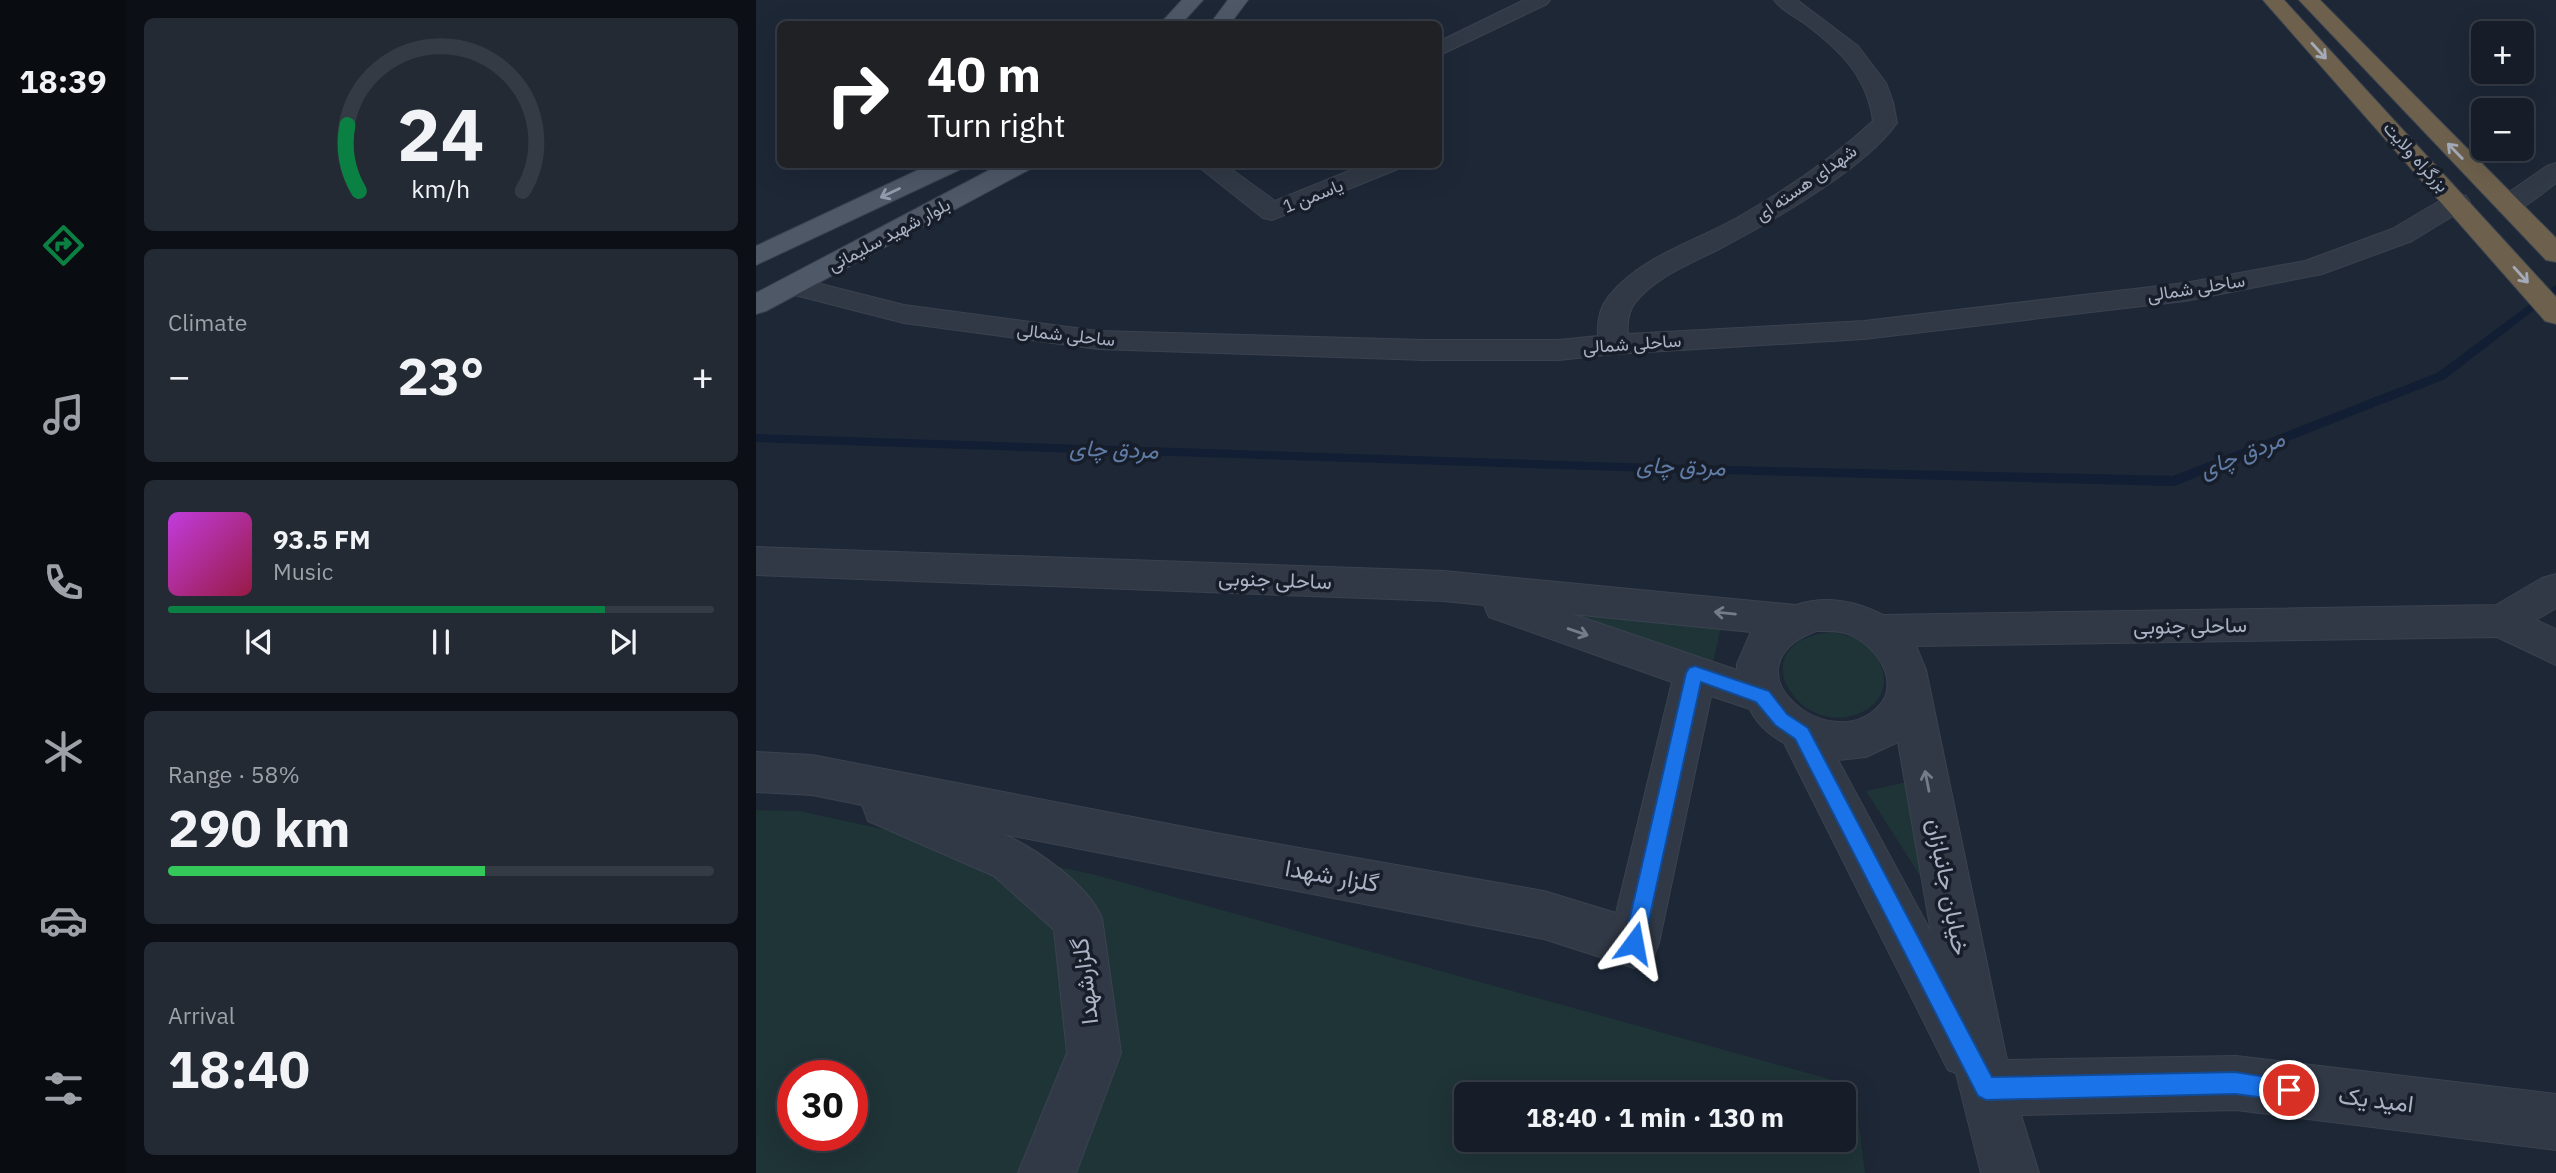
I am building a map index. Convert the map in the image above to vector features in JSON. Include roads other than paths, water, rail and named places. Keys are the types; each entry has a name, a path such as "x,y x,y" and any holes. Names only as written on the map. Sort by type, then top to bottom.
{"highway":[{"name":"بزرگراه ولایت","path":"2273,0 2556,314"},
{"name":"بزرگراه ولایت","path":"2309,0 2547,245"}],"main road":[{"path":"1173,21 1193,0"},
{"path":"1222,21 1238,0"},
{"name":"بلوار شهید سلیمانی","path":"756,305 1014,168"},
{"path":"941,170 975,190"},
{"name":"بلوار شهید سلیمانی","path":"756,257 941,170"}],"street":[{"path":"1442,48 1540,0"},
{"name":"شهدای هسته ای","path":"1614,344 1612,322 1620,301 1649,274 1751,222 1844,161 1885,123 1884,102 1870,72 1835,36 1784,0"},
{"name":"یاسمن 1","path":"1212,168 1272,212 1379,168"},
{"path":"2508,205 2556,171"},
{"name":"ساحلی شمالی","path":"793,286 904,314 1098,340 1425,351 1559,350 1614,344 1864,330 2185,292 2312,268 2402,235 2457,202"},
{"name":"ساحلی جنوبی","path":"756,561 1444,586 1793,620"},
{"path":"1444,586 1762,696"},
{"name":"ساحلی جنوبی","path":"2502,621 2556,589"},
{"path":"1814,615 1836,615 1858,621 1878,631 1894,647 1905,666 1909,686 1905,705 1899,714 1875,735 1852,741 1826,741 1801,733 1781,720 1762,696 1757,683 1756,663 1763,645 1776,630 1793,620 1814,615"},
{"name":"ساحلی جنوبی","path":"1878,631 2502,621 2556,648"},
{"name":"گلزار شهدا","path":"756,772 812,775 1221,856 1544,915 1634,943 1695,673"},
{"name":"خیابان جانبازان","path":"1909,686 1986,1088 2011,1173"},
{"name":"خیابان جانبازان","path":"1801,733 1986,1088"},
{"name":"گلزارشهدا","path":"812,775 1012,860 1077,918 1094,1054 1047,1173"},
{"name":"امید یک","path":"1986,1088 2235,1083 2556,1122"}],"waterway":[{"name":"مردق چای","path":"756,438 1682,469 2174,481 2441,376 2556,288"}]}
